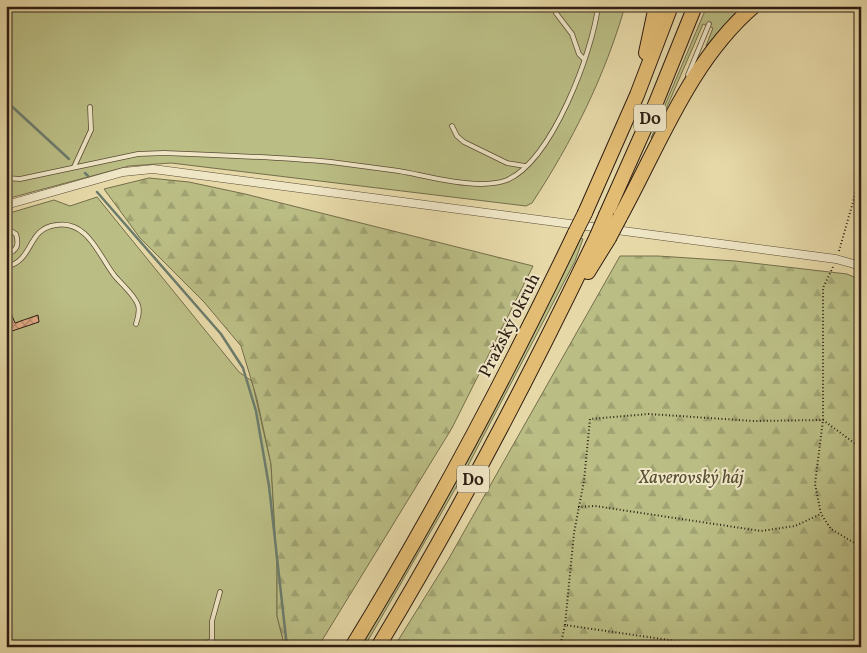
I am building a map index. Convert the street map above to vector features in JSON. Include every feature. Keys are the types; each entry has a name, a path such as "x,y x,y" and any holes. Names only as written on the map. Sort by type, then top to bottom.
{"highway":[{"path":"637,95 656,6"},
{"name":"Pražský okruh","path":"352,647 472,438 525,336 585,213 637,95 671,6"},
{"name":"D0","path":"378,647 451,520 547,338 603,237 613,216 695,6"},
{"path":"613,216 694,77 717,43 754,6"}],"street":[{"path":"6,205 123,172 153,168 836,259 861,266"}],"lane":[{"path":"6,178 20,179 138,154 164,153 332,162 478,183 507,180 526,166 548,141 557,126 593,35 598,6"},
{"path":"556,13 572,34 579,54 584,59"},
{"path":"613,216 671,114 709,24"},
{"path":"74,168 91,130 90,107"},
{"path":"452,126 457,136 464,142 507,164 526,166"},
{"path":"6,267 23,259 34,237 43,229 63,224 76,229 90,239 113,274 137,303 139,312 136,324"},
{"path":"6,228 16,234 18,245 12,252 6,254"},
{"path":"201,647 212,640 212,621 220,592"}],"path":[{"path":"861,174 836,259 823,288 823,420 815,484 821,514 831,529 861,547"},
{"path":"560,647 565,625 590,419 648,414 754,421 823,420 861,448"},
{"path":"578,507 595,506 761,531 795,526 821,514"},
{"path":"565,625 717,647"}],"green space":[{"path":"6,6 625,6 608,58 586,108 547,180 532,203 526,206 171,163 129,166 6,199"},
{"path":"707,6 742,6 706,46 713,28 703,24 653,139 651,138"},
{"path":"149,178 189,182 245,194 533,266 452,428 318,647 285,647 284,644 277,616 277,566 271,464 257,399 241,346 204,302 140,238 104,189"},
{"path":"97,197 239,372 252,381 271,464 277,566 277,616 285,647 6,647 6,214 54,200 70,206"},
{"path":"580,238 583,239 575,261 462,477 364,647 359,647"},
{"name":"Xaverovský háj","path":"620,256 658,256 735,261 847,274 861,280 861,647 394,647 448,560"}],"building":[{"path":"6,301 15,323 38,315 39,322 6,333"}],"waterway":[{"path":"6,101 69,159"},
{"path":"85,173 88,176"},
{"path":"97,192 221,334 243,368 256,411 269,486 287,647"}]}
